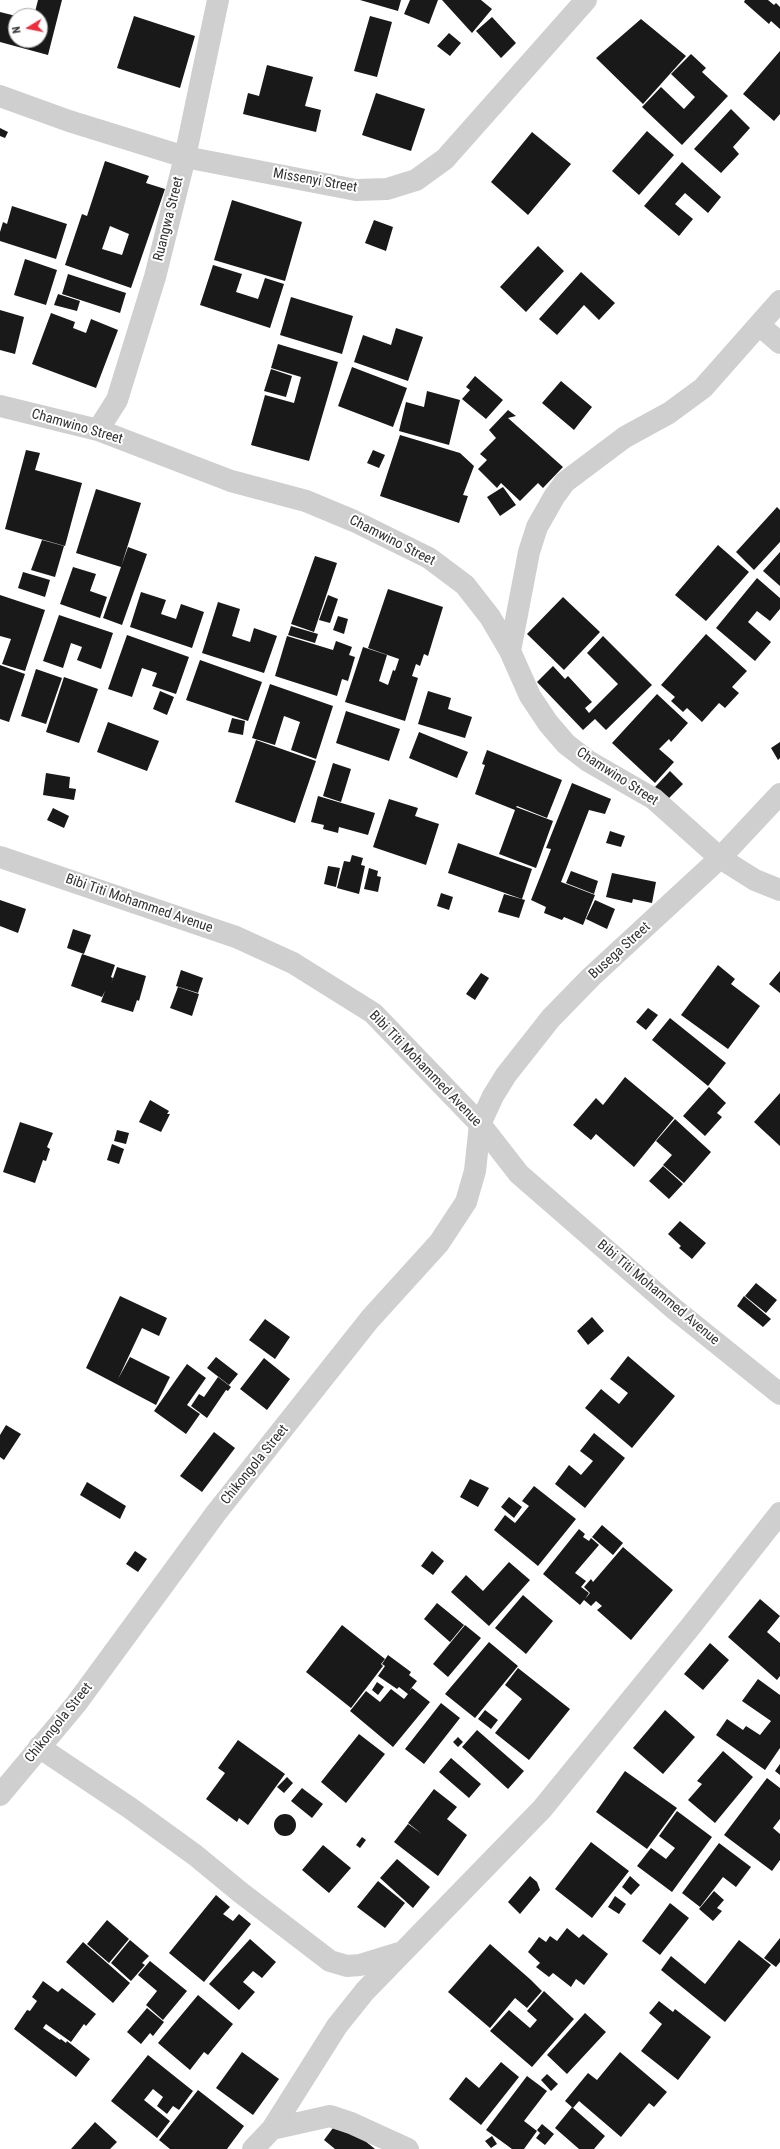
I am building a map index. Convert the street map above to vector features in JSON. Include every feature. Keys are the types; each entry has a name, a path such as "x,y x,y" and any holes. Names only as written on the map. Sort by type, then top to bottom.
{"street":[{"name":"Ruangwa Street","path":"98,430 117,400 155,277 185,157 218,0"},
{"name":"Missenyi Street","path":"0,96 69,121 185,157 356,190 387,189 416,180 445,159 586,0"},
{"path":"510,652 517,610 535,534 554,497 561,487 565,482 625,437 669,413 703,388 759,326 780,300"},
{"path":"759,326 780,343"},
{"name":"Chamwino Street","path":"0,406 98,430 231,481 306,501 354,521 429,558 465,585 490,617 510,652 530,696 548,723 566,744 588,761 654,799 720,858 755,880 780,890"},
{"name":"Busega Street","path":"480,1124 493,1096 506,1075 551,1018 591,977 720,858 780,794"},
{"name":"Bibi Titi Mohammed Avenue","path":"0,857 236,937 292,963 373,1013 480,1124 519,1174 673,1308 780,1394"},
{"name":"Chikongola Street","path":"0,1795 76,1704 216,1513 370,1319 439,1243 466,1202 475,1171 480,1124"},
{"path":"253,2149 272,2129 337,2026 365,1991 542,1809 692,1626 780,1513"},
{"path":"39,1747 94,1782 148,1821 330,1961 347,1966 360,1965 403,1951"},
{"path":"272,2129 330,2116 351,2122 408,2149"}],"building":[{"path":"38,0 62,0 48,55 22,48 48,48 48,8 36,8"},
{"path":"360,0 401,0 398,11"},
{"path":"410,0 438,0 429,24 404,14"},
{"path":"442,0 481,0 492,9 472,33"},
{"path":"745,0 768,0 774,5 776,3 780,7 780,29 771,21 769,24 744,2"},
{"path":"0,12 8,14 8,44 0,42"},
{"path":"134,16 195,36 180,88 117,68"},
{"path":"370,16 392,22 377,77 354,71"},
{"path":"492,17 516,43 501,58 476,31"},
{"path":"641,19 686,56 643,104 596,58"},
{"path":"449,33 461,43 450,56 437,46"},
{"path":"780,51 780,114 774,121 743,94"},
{"path":"691,54 706,68 702,72 728,96 682,145 642,107 661,87 684,109 695,97 671,74"},
{"path":"267,65 313,77 305,106 321,110 316,132 243,114 248,93 259,96"},
{"path":"376,93 425,109 411,151 362,135"},
{"path":"731,109 750,128 733,147 739,154 721,173 694,149"},
{"path":"0,128 8,132 5,138 0,136"},
{"path":"647,131 674,155 639,195 612,171"},
{"path":"532,132 571,164 528,215 491,182"},
{"path":"105,161 149,176 146,183 165,189 131,288 65,265 82,214 87,216","holes":["110,226 129,234 122,255 102,249"]},
{"path":"682,162 721,197 708,213 685,193 675,204 693,219 679,236 644,206"},
{"path":"232,200 302,222 285,281 214,260"},
{"path":"12,206 67,224 56,259 0,241 0,232 3,222 7,224"},
{"path":"374,220 393,227 386,251 365,243"},
{"path":"538,246 564,271 526,312 500,287"},
{"path":"25,259 57,270 46,305 14,295"},
{"path":"213,265 242,274 236,292 258,299 265,278 284,284 270,328 200,305"},
{"path":"581,272 615,303 599,320 584,305 557,335 539,319"},
{"path":"68,274 126,293 120,313 62,294"},
{"path":"58,294 80,301 77,311 54,305"},
{"path":"291,297 353,316 342,354 280,335"},
{"path":"0,310 24,317 15,354 0,350"},
{"path":"51,313 75,322 73,328 86,333 91,319 118,330 96,388 32,364"},
{"path":"396,328 423,337 408,381 354,362 363,335 391,345"},
{"path":"278,344 338,362 309,461 251,445 265,395 294,403 301,377 271,368"},
{"path":"352,367 407,388 393,427 338,406"},
{"path":"271,369 292,376 286,397 264,391"},
{"path":"475,376 503,400 486,419 462,399 470,390 466,387"},
{"path":"561,381 592,407 574,430 542,403"},
{"path":"427,391 460,400 449,445 399,431 406,402 424,407"},
{"path":"508,410 516,416 508,418 563,467 543,488 538,483 520,501 501,483 497,488 478,469 487,460 480,454 496,438 489,430"},
{"path":"400,435 460,453 474,466 463,495 468,496 459,523 380,496"},
{"path":"26,450 40,453 35,470 82,483 65,546 5,529"},
{"path":"373,450 385,455 379,468 367,463"},
{"path":"503,487 516,505 500,516 487,497"},
{"path":"96,489 141,503 121,567 76,553"},
{"path":"777,507 780,510 780,542 754,570 736,552"},
{"path":"42,540 64,546 55,577 31,570"},
{"path":"718,545 749,572 706,621 675,595"},
{"path":"128,547 147,554 122,625 103,618"},
{"path":"780,552 780,586 763,571"},
{"path":"315,556 337,563 314,632 291,624"},
{"path":"73,567 96,574 90,591 107,597 100,618 60,604"},
{"path":"23,572 50,580 45,597 18,588"},
{"path":"757,578 780,598 780,609 770,621 757,611 748,622 771,642 755,661 716,628"},
{"path":"388,589 443,607 428,656 424,654 420,666 416,664 412,676 418,678 405,721 345,702 363,647 387,655 379,681 388,685 393,670 395,671 399,659 368,648"},
{"path":"141,592 166,600 161,614 176,619 181,604 204,612 192,648 130,627"},
{"path":"0,595 45,610 25,671 2,664 11,639 0,636"},
{"path":"328,595 338,599 330,623 319,620"},
{"path":"563,597 600,632 564,670 527,634"},
{"path":"218,602 240,609 232,636 250,642 254,628 277,636 264,673 202,653"},
{"path":"59,615 113,633 101,669 77,660 82,647 71,643 63,668 43,661"},
{"path":"338,616 348,619 344,634 333,630"},
{"path":"291,626 318,634 315,643 288,635"},
{"path":"706,634 747,671 732,687 739,693 725,708 719,703 702,722 687,708 683,712 671,701 675,697 661,685"},
{"path":"127,635 189,657 176,694 152,686 157,673 142,668 132,697 108,689"},
{"path":"287,636 333,650 336,641 352,647 349,655 355,657 348,681 342,679 337,696 275,676"},
{"path":"603,636 652,685 606,730 595,719 583,730 537,682 553,666 565,679 568,676 592,702 585,708 589,713 618,684 587,653"},
{"path":"200,660 262,682 248,721 186,700"},
{"path":"0,665 25,674 9,722 0,719"},
{"path":"36,669 62,678 46,724 21,716"},
{"path":"64,677 98,689 79,743 46,732"},
{"path":"270,684 333,706 316,759 291,750 300,722 284,716 275,745 252,738"},
{"path":"160,691 174,697 167,715 153,709"},
{"path":"428,691 451,698 448,709 472,717 465,738 418,724"},
{"path":"657,694 688,723 671,742 669,739 659,749 674,762 655,783 612,743"},
{"path":"346,711 400,729 389,761 336,743"},
{"path":"232,718 245,721 243,735 228,732"},
{"path":"108,722 159,741 147,771 97,752"},
{"path":"419,732 468,752 457,778 409,758"},
{"path":"256,740 316,761 295,823 235,802"},
{"path":"780,742 780,758 778,760 771,748"},
{"path":"487,750 562,780 547,818 517,806 516,807 553,821 536,868 499,854 515,810 475,794 485,765 482,764"},
{"path":"333,763 351,769 341,802 323,796"},
{"path":"670,771 683,784 668,799 655,787"},
{"path":"46,773 70,777 69,788 76,789 74,800 43,795"},
{"path":"572,783 611,799 605,814 589,810 561,882 595,895 583,925 564,917 562,920 544,913 546,907 531,900 551,849 546,848"},
{"path":"318,796 375,813 368,835 339,827 338,833 323,829 324,825 311,822"},
{"path":"389,799 418,808 415,816 439,824 426,865 373,847"},
{"path":"53,808 69,816 64,828 47,820"},
{"path":"610,831 625,836 621,847 606,843"},
{"path":"458,843 532,869 522,899 448,873"},
{"path":"352,855 363,858 361,865 365,866 359,894 337,888 344,861 350,862"},
{"path":"328,866 340,868 336,887 324,884"},
{"path":"369,868 378,871 377,876 381,877 378,892 364,889"},
{"path":"571,871 598,881 594,894 566,883"},
{"path":"612,873 656,882 652,903 633,899 632,903 606,897"},
{"path":"441,893 453,897 449,910 437,906"},
{"path":"504,894 525,900 519,918 498,912"},
{"path":"0,900 26,909 18,933 0,926"},
{"path":"595,900 615,909 607,929 586,919"},
{"path":"73,929 91,935 84,954 67,948"},
{"path":"82,954 115,965 111,977 113,978 111,984 117,967 146,976 139,1001 137,1000 133,1012 101,1002 105,991 102,997 71,986"},
{"path":"718,965 735,979 731,984 760,1006 728,1049 681,1015"},
{"path":"181,970 203,978 198,993 176,986"},
{"path":"780,971 780,993 769,984"},
{"path":"481,973 489,978 475,1000 466,994"},
{"path":"178,987 199,994 192,1016 170,1008"},
{"path":"648,1008 658,1015 646,1030 636,1022"},
{"path":"670,1018 726,1063 708,1086 652,1040"},
{"path":"625,1077 674,1118 634,1167 596,1134 591,1140 573,1125 596,1098 603,1105"},
{"path":"709,1087 726,1103 717,1113 722,1117 705,1136 683,1116"},
{"path":"780,1093 780,1146 754,1122"},
{"path":"150,1100 169,1111 167,1114 170,1114 161,1132 139,1122"},
{"path":"675,1119 711,1152 684,1183 663,1165 672,1155 656,1141"},
{"path":"20,1122 53,1133 47,1147 50,1149 46,1161 43,1160 35,1183 3,1172"},
{"path":"117,1130 129,1133 126,1144 114,1141"},
{"path":"112,1144 124,1149 119,1164 107,1160"},
{"path":"663,1166 683,1184 669,1199 649,1181"},
{"path":"680,1221 706,1243 692,1259 679,1248 681,1246 668,1234"},
{"path":"756,1283 777,1300 766,1313 745,1296"},
{"path":"120,1296 167,1318 159,1336 142,1328 118,1379 130,1357 170,1377 156,1405 86,1368"},
{"path":"744,1296 771,1319 763,1327 737,1306"},
{"path":"592,1317 604,1331 588,1345 577,1331"},
{"path":"265,1319 290,1337 275,1359 249,1340"},
{"path":"628,1356 675,1396 632,1448 585,1408 601,1389 619,1404 628,1393 610,1379"},
{"path":"216,1357 238,1374 229,1385 207,1368"},
{"path":"264,1358 290,1379 267,1410 240,1389"},
{"path":"187,1364 206,1378 187,1405 200,1414 186,1434 154,1411"},
{"path":"218,1377 231,1387 228,1391 226,1390 207,1418 191,1406 199,1394 204,1397"},
{"path":"6,1425 21,1434 4,1460 0,1457 0,1435"},
{"path":"214,1432 235,1448 202,1492 180,1476"},
{"path":"594,1433 625,1458 585,1508 555,1484 569,1465 581,1475 593,1461 580,1451"},
{"path":"470,1479 489,1488 478,1507 460,1497"},
{"path":"87,1482 126,1506 120,1519 80,1495"},
{"path":"534,1486 576,1519 538,1566 494,1530 505,1515 515,1523 529,1506 522,1501"},
{"path":"509,1497 522,1507 514,1518 501,1507"},
{"path":"602,1525 623,1543 613,1555 592,1537"},
{"path":"579,1529 585,1534 583,1537 589,1541 591,1538 599,1545 575,1573 586,1581 581,1587 589,1593 585,1599 590,1593 584,1587 591,1579 593,1582 623,1547 673,1590 631,1640 597,1610 602,1606 596,1601 591,1606 584,1600 580,1605 543,1574"},
{"path":"135,1551 147,1559 138,1572 126,1564"},
{"path":"432,1551 444,1561 433,1575 421,1566"},
{"path":"509,1562 530,1580 489,1626 451,1592 466,1575 483,1591"},
{"path":"523,1595 553,1621 526,1654 495,1628"},
{"path":"760,1599 780,1616 767,1632 780,1643 780,1676 777,1680 728,1637"},
{"path":"437,1603 464,1625 450,1642 424,1619"},
{"path":"342,1625 385,1659 381,1664 383,1666 351,1708 306,1672"},
{"path":"465,1625 481,1638 448,1677 433,1664"},
{"path":"489,1642 518,1666 475,1718 445,1694"},
{"path":"710,1643 729,1660 703,1690 684,1674"},
{"path":"388,1655 411,1672 409,1675 417,1681 409,1691 412,1688 430,1702 393,1747 350,1711 366,1691 380,1702 391,1689 404,1699 408,1694 399,1687 397,1689 378,1676 385,1666 382,1664"},
{"path":"518,1668 570,1709 529,1760 495,1733 522,1699 505,1685"},
{"path":"758,1679 780,1695 780,1748 765,1770 716,1735 727,1719 743,1730 746,1726 760,1735 771,1721 742,1701"},
{"path":"377,1682 384,1687 378,1695 372,1690"},
{"path":"441,1703 460,1718 424,1764 405,1749"},
{"path":"485,1710 498,1720 491,1729 478,1719"},
{"path":"665,1710 695,1737 663,1774 633,1748"},
{"path":"477,1730 524,1771 508,1789 462,1747"},
{"path":"359,1734 385,1754 346,1803 321,1782"},
{"path":"458,1737 463,1742 458,1747 453,1742"},
{"path":"238,1740 285,1774 248,1825 239,1818 237,1822 206,1799 225,1773 218,1768"},
{"path":"723,1751 753,1777 715,1823 688,1800 702,1784 697,1781"},
{"path":"451,1758 481,1784 469,1798 439,1772"},
{"path":"780,1764 780,1775 775,1771"},
{"path":"625,1771 677,1808 647,1849 596,1812"},
{"path":"287,1777 293,1783 284,1793 277,1787"},
{"path":"767,1778 780,1788 780,1819 773,1828 780,1834 780,1860 772,1871 724,1835"},
{"path":"302,1788 323,1804 312,1818 291,1801"},
{"path":"434,1789 457,1807 447,1819 467,1835 438,1876 394,1842 408,1824 422,1834 408,1823"},
{"path":"677,1811 712,1837 672,1892 637,1866 651,1848 666,1859 675,1848 659,1836"},
{"path":"285,1814 293,1817 296,1825 293,1833 285,1836 277,1833 274,1825 277,1817"},
{"path":"362,1837 366,1840 360,1848 356,1845"},
{"path":"591,1842 629,1871 592,1918 555,1889"},
{"path":"719,1843 751,1867 736,1887 723,1877 700,1907 682,1893"},
{"path":"323,1845 351,1868 329,1893 302,1870"},
{"path":"397,1859 430,1887 413,1908 380,1878"},
{"path":"530,1876 537,1882 540,1890 520,1914 508,1902"},
{"path":"630,1876 640,1885 631,1895 622,1887"},
{"path":"378,1881 405,1903 385,1928 357,1907"},
{"path":"714,1891 724,1900 717,1908 722,1911 713,1921 699,1909"},
{"path":"216,1895 230,1907 223,1914 233,1921 239,1914 251,1924 204,1982 169,1953"},
{"path":"615,1896 626,1904 619,1914 608,1907"},
{"path":"670,1903 689,1918 660,1955 642,1941"},
{"path":"107,1920 129,1939 109,1963 87,1944"},
{"path":"567,1928 579,1938 583,1934 608,1954 584,1985 576,1979 571,1987 553,1973 549,1977 536,1967 540,1963 528,1952 539,1937 546,1942 550,1936 557,1941"},
{"path":"780,1938 780,1962 776,1967 764,1958"},
{"path":"250,1939 276,1962 262,1978 253,1971 243,1982 255,1992 239,2010 209,1984"},
{"path":"130,1940 149,1956 142,1963 145,1965 131,1981 111,1963"},
{"path":"739,1940 771,1965 725,2022 661,1970 671,1956 705,1984"},
{"path":"83,1942 130,1983 113,2003 66,1962"},
{"path":"490,1944 542,1991 527,2008 515,1998 490,2028 448,1992"},
{"path":"150,1961 187,1991 163,2020 146,2005 157,1991 138,1975"},
{"path":"43,1981 58,1992 62,1988 96,2014 86,2026 84,2024 71,2042 46,2024 43,2028 60,2040 61,2039 66,2043 67,2041 90,2059 76,2077 14,2029 27,2010 30,2011 37,2001 32,1997"},
{"path":"544,1991 574,2019 532,2067 490,2031 509,2010 530,2028 537,2020 527,2011"},
{"path":"198,1995 233,2024 208,2055 204,2052 190,2070 158,2043"},
{"path":"659,2001 673,2012 675,2009 711,2037 678,2080 641,2051 662,2024 649,2013"},
{"path":"147,2008 164,2022 153,2036 150,2033 141,2044 127,2032"},
{"path":"585,2013 606,2032 567,2074 547,2055"},
{"path":"242,2052 279,2079 253,2115 216,2088"},
{"path":"620,2052 667,2092 654,2107 649,2103 621,2137 579,2101 573,2108 565,2101 588,2073 597,2080"},
{"path":"148,2055 193,2091 179,2110 173,2106 167,2114 157,2106 163,2097 153,2089 144,2100 170,2121 157,2138 111,2101"},
{"path":"501,2062 519,2077 481,2125 449,2099 466,2077 479,2088"},
{"path":"547,2074 558,2084 551,2091 541,2080"},
{"path":"527,2076 547,2091 524,2121 537,2131 524,2149 512,2149 486,2130"},
{"path":"198,2090 244,2126 227,2149 170,2149 159,2140"},
{"path":"572,2107 605,2136 594,2149 579,2149 555,2128"},
{"path":"339,2120 375,2149 335,2149 324,2140"},
{"path":"95,2122 117,2142 110,2149 71,2149"},
{"path":"542,2124 554,2134 545,2145 536,2138 540,2133 537,2130"},
{"path":"492,2136 497,2144 491,2148 485,2141"}]}
